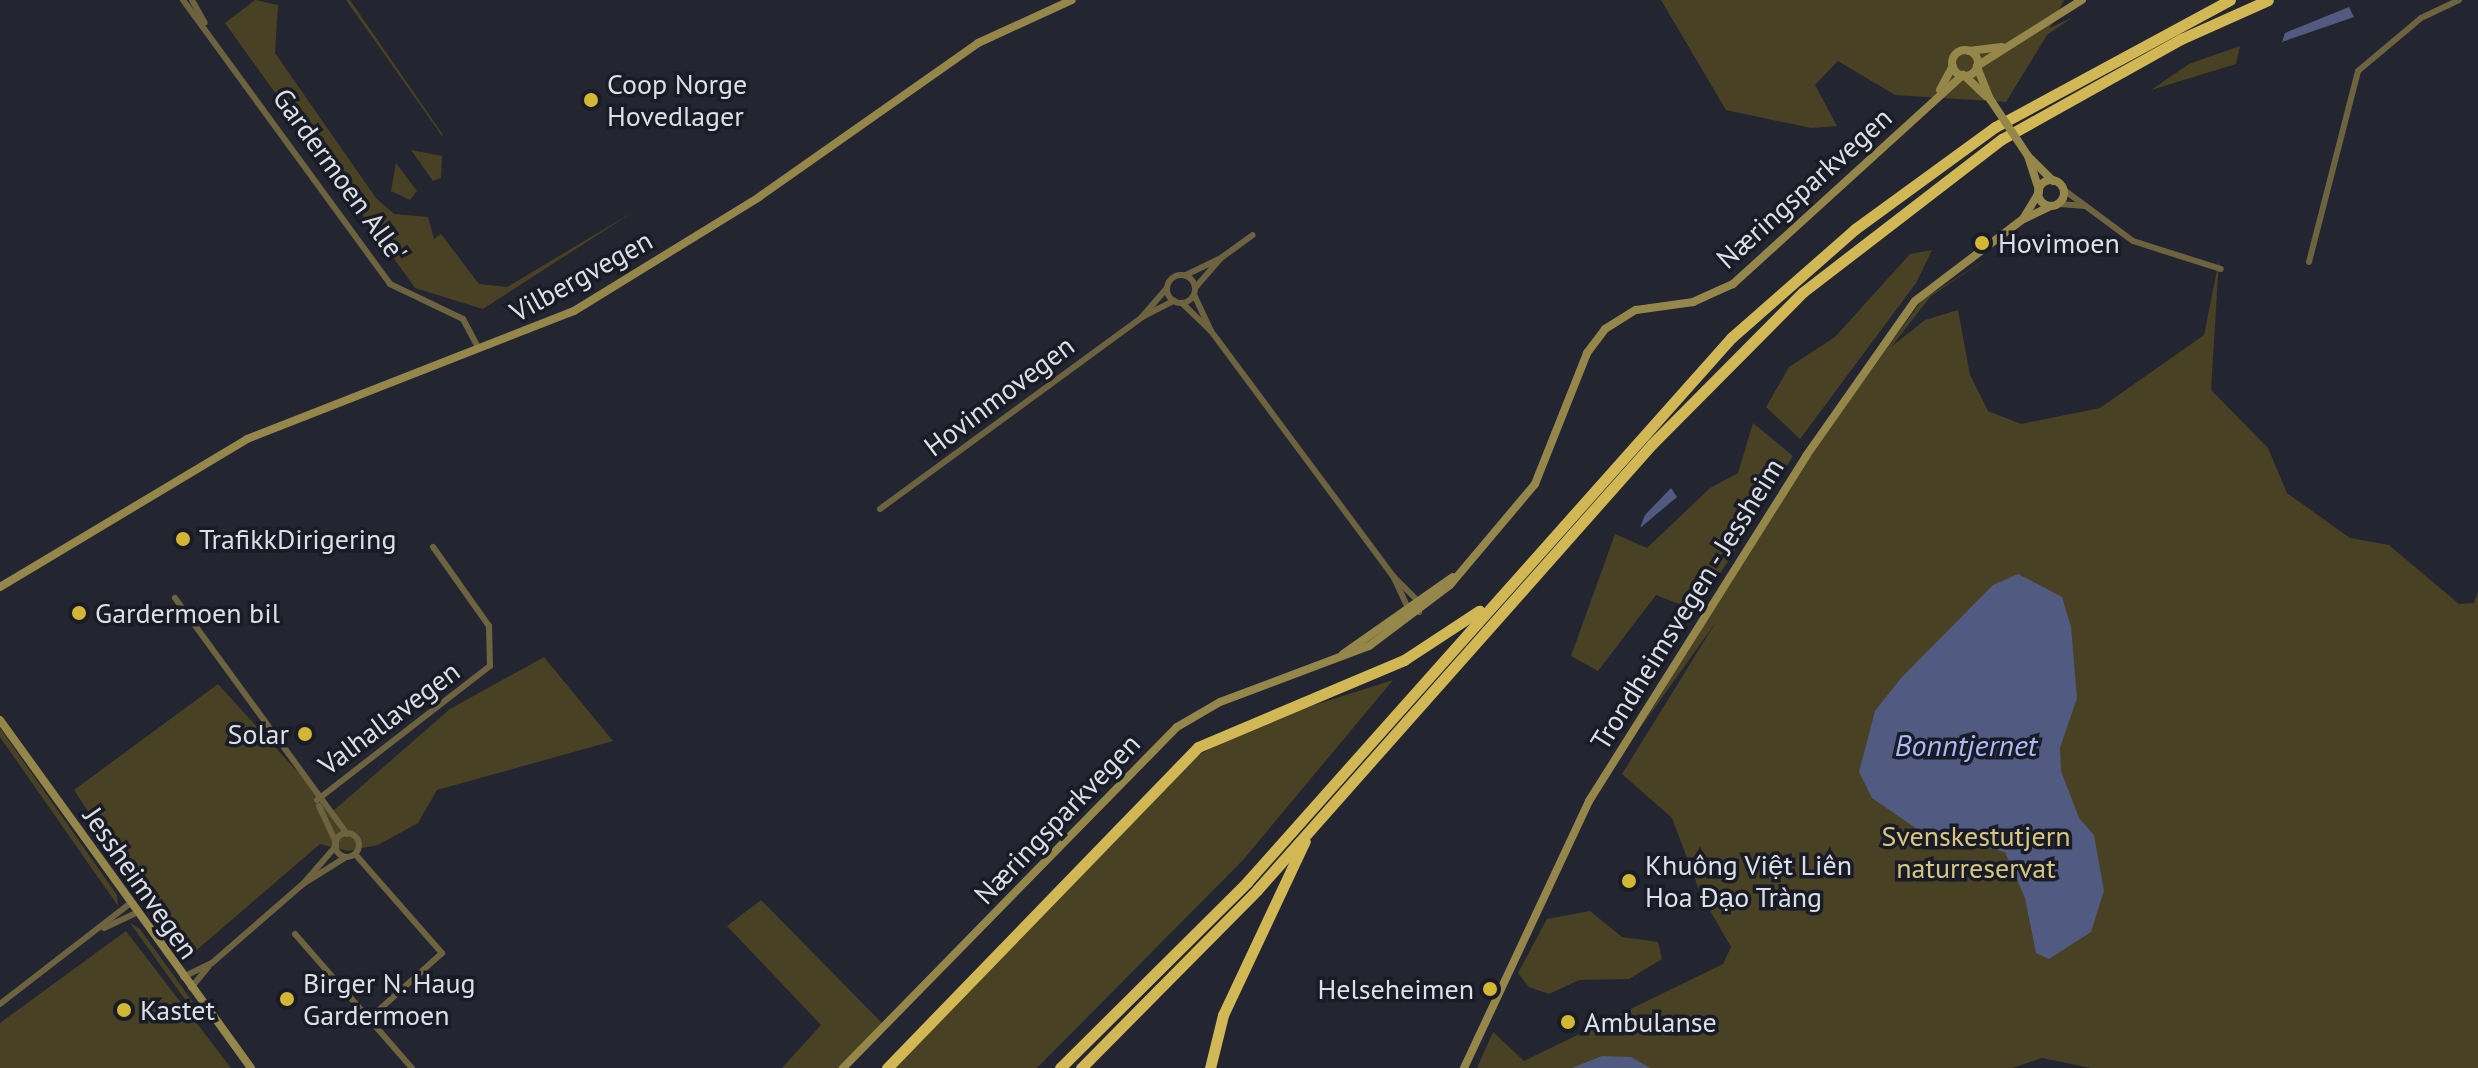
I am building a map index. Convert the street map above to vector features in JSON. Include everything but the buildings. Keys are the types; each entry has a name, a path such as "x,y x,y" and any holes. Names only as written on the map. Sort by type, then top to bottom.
{"highway":[{"path":"1060,1068 1247,882 1731,338 1855,229 1995,127 2230,0"},
{"path":"1081,1068 1308,835 1652,444 1803,292 2002,139 2181,39 2268,0"},
{"path":"887,1068 1198,747 1437,642 1515,578"},
{"path":"1210,1068 1229,1000 1308,835"}],"main road":[{"name":"Vilbergvegen","path":"0,587 247,439 574,311 759,197 978,43 1072,0"},
{"path":"1977,67 2003,47 2082,0"},
{"path":"2003,47 1969,51 1990,99 2028,156 2064,190 2055,205 2039,191 2028,156"},
{"name":"Næringsparkvegen","path":"1938,94 1953,66 1955,55 1969,51"},
{"path":"1953,66 1990,99"},
{"name":"Næringsparkvegen","path":"843,1068 1177,727 1212,705 1341,656 1419,612 1457,574 1535,484 1587,353 1605,329 1636,310 1693,302 1733,284 1938,94 1977,67"},
{"path":"2039,191 2053,181"},
{"name":"Trondheimsvegen - Jessheim","path":"2023,219 2039,191"},
{"name":"Trondheimsvegen - Jessheim","path":"1464,1068 1589,801 1806,456 1915,301 2023,219 2055,205"},
{"name":"Næringsparkvegen","path":"1341,656 1457,574"},
{"name":"Jessheimvegen","path":"0,720 134,914 251,1068"}],"street":[{"name":"Gardermoen Alle'","path":"183,0 206,26 390,284 463,319 479,349"},
{"path":"192,0 206,26"},
{"path":"2309,262 2358,71 2421,18 2459,0"},
{"path":"2064,190 2090,206 2133,241 2221,269"},
{"path":"2055,205 2090,206"},
{"path":"1221,258 1253,235"},
{"name":"Hovinmovegen","path":"880,509 1142,317 1175,276 1186,275 1221,258"},
{"name":"Hovinmovegen","path":"1142,317 1195,291 1221,258"},
{"path":"1186,275 1211,331"},
{"path":"1167,288 1211,331 1393,576 1418,601 1419,612 1408,608 1393,576"},
{"name":"Valhallavegen","path":"317,801 490,666 489,626 433,547"},
{"name":"Valhallavegen","path":"175,598 317,801 347,834"},
{"name":"Valhallavegen","path":"317,801 336,844 346,857"},
{"path":"303,884 347,834 358,841 355,854"},
{"path":"190,989 212,963 303,884 355,854"},
{"path":"355,854 442,953 369,1019"},
{"path":"0,1004 101,930 128,905"},
{"path":"101,930 134,914"},
{"path":"295,934 412,1068"},
{"path":"182,978 212,963"}],"green space":[{"path":"255,0 278,5 275,53 376,198 394,214 428,217 434,239 441,234 479,284 507,287 633,212 483,309 415,288 225,23"},
{"path":"346,0 350,0 442,136"},
{"path":"1661,0 2064,0 2050,28 2073,17 2047,35 2006,102 1895,95 1838,61 1815,85 1837,126 1811,128 1726,110"},
{"path":"2240,46 2236,64 2151,90 2189,64"},
{"path":"411,150 442,156 441,178 433,181"},
{"path":"396,163 417,191 410,200 391,191"},
{"path":"1932,250 1916,283 1800,439 1766,407 1789,367 1835,337 1910,254"},
{"name":"Svenskestutjern naturreservat","path":"1992,255 1931,296 1891,347 1925,320 1958,310 1970,375 1988,411 2021,424 2100,408 2204,335 2219,260 2211,390 2268,448 2287,493 2350,538 2389,545 2459,604 2474,603 2478,592 2478,1068 2091,1068 2042,1058 2012,1068 1477,1068 1493,1032 1524,1061 1723,964 1731,947 1701,895 1672,818 1622,774 1716,622 1641,727 1810,454 1922,300"},
{"path":"1753,423 1793,456 1697,611 1656,595 1598,671 1571,656 1615,534 1647,548 1710,488 1738,473"},
{"path":"544,657 613,741 437,790 418,823 378,845 348,851 320,844 185,960 74,790 218,684 333,811 450,709"},
{"path":"1393,680 1243,860 1037,1068 893,1068 1199,755 1249,726"},
{"path":"0,728 117,895 118,906 0,737"},
{"path":"761,900 883,1024 839,1068 782,1068 821,1025 727,926"},
{"path":"1590,911 1622,937 1658,942 1662,959 1629,979 1579,980 1549,994 1529,987 1518,973 1547,919"},
{"path":"130,923 140,929 195,1005 189,1005"},
{"path":"126,931 231,1068 0,1068 0,1023"}],"water":[{"path":"2349,7 2354,17 2282,42 2285,33"},
{"path":"1671,488 1677,497 1640,528 1645,515"},
{"name":"Bonntjernet","path":"2018,574 2062,597 2071,627 2077,698 2060,748 2061,771 2079,818 2094,835 2104,891 2091,932 2049,959 2036,953 2025,898 2005,852 1920,831 1872,798 1859,772 1875,711 1901,678 1993,585"},
{"path":"1602,1056 1631,1057 1650,1068 1572,1068"}],"place":[{"name":"Coop Norge Hovedlager","path":"591,100"},
{"name":"Hovimoen","path":"1982,243"},
{"name":"TrafikkDirigering","path":"183,539"},
{"name":"Gardermoen bil","path":"79,613"},
{"name":"Solar","path":"305,734"},
{"name":"Khuông Việt Liên Hoa Đạo Tràng","path":"1629,881"},
{"name":"Helseheimen","path":"1490,989"},
{"name":"Birger N. Haug Gardermoen","path":"287,999"},
{"name":"Kastet","path":"124,1010"},
{"name":"Ambulanse","path":"1568,1022"}]}
